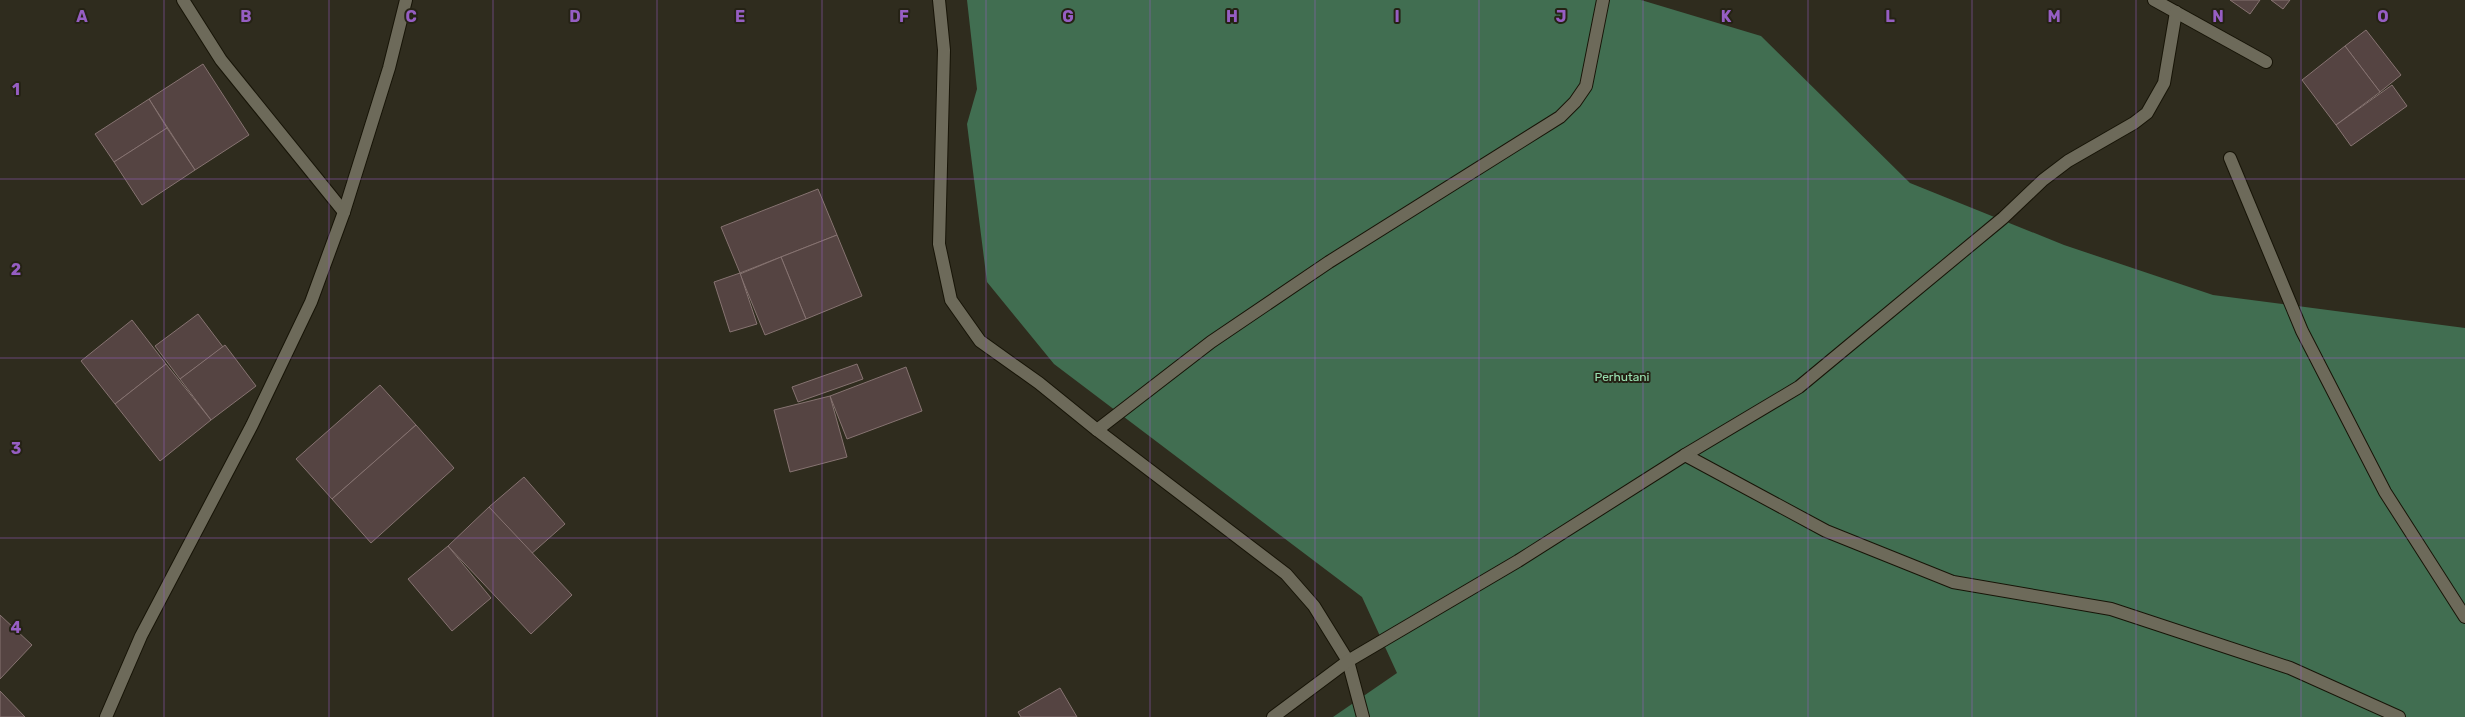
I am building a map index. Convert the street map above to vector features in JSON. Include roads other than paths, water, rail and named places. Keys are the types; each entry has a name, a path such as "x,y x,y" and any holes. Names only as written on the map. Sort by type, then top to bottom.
{"street":[{"path":"183,0 221,60 344,212"},
{"path":"106,717 141,636 252,424 311,302 344,212 389,68 406,0"},
{"path":"939,0 944,50 939,244 951,300 980,340 1039,383 1097,430 1286,574 1314,606 1348,661 1363,717"},
{"path":"1097,430 1211,342 1329,262 1560,117 1575,102 1586,86 1603,0"},
{"path":"2154,0 2266,62"},
{"path":"1273,717 1348,661 1518,561 1685,455 1799,387 2003,218 2043,180 2068,161 2134,123 2146,112 2156,100 2164,83 2176,12"},
{"path":"2230,158 2302,331 2385,492 2465,617"},
{"path":"1685,455 1826,531 1952,582 2110,609 2290,668 2399,717"}],"park label":[{"name":"Perhutani","path":"1622,377"}]}
